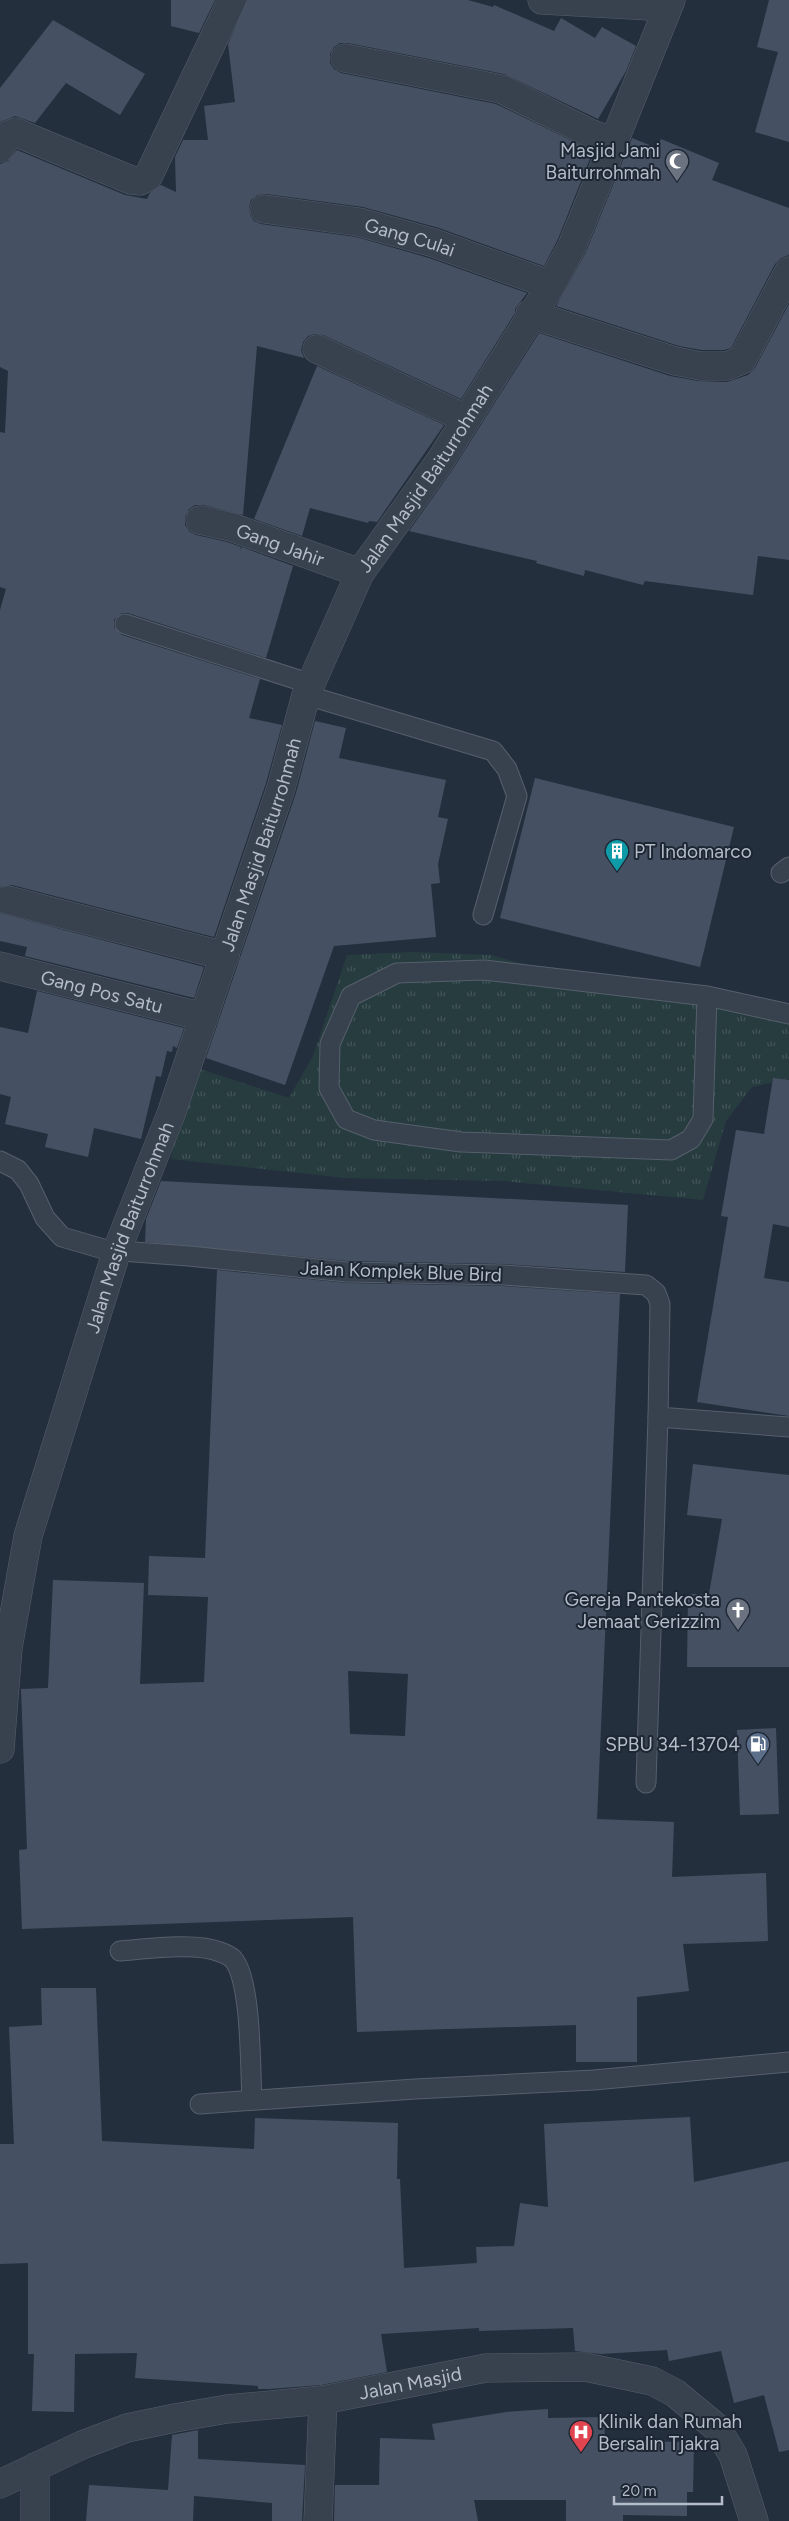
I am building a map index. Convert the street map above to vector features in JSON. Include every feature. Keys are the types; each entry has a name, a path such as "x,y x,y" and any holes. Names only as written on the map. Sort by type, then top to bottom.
{"street":[{"path":"0,148 8,135 14,132 131,180 140,181 148,177 232,0"},
{"path":"542,0 669,4"},
{"name":"Jalan Masjid Baiturrohmah","path":"0,1749 4,1647 28,1536 117,1250 171,1114 281,788 309,689 360,573 440,461 550,284 576,238 669,4"},
{"path":"345,58 501,89 592,134 614,142"},
{"name":"Gang Culai","path":"264,209 368,225 434,243 550,284"},
{"path":"530,314 675,361 701,366 728,366 742,360 789,271"},
{"path":"317,349 465,418"},
{"name":"Gang Jahir","path":"200,520 230,527 360,573"},
{"path":"8,900 225,956"},
{"name":"Gang Pos Satu","path":"0,966 204,1017"},
{"name":"Jalan Masjid","path":"0,2484 127,2428 227,2410 323,2400 486,2368 585,2367 652,2381 675,2392 716,2427 733,2455 754,2521"},
{"path":"318,2521 323,2400"},
{"path":"35,2467 35,2521"}],"lane":[{"path":"124,624 492,751 507,769 517,796 483,915"},
{"path":"707,996 703,1120 692,1139 671,1150 461,1142 374,1130 346,1119 329,1088 330,1044 351,996 397,973 484,970 707,996 789,1014"},
{"name":"Jalan Komplek Blue Bird","path":"0,1161 18,1170 29,1184 44,1218 62,1237 106,1250 347,1272 503,1275 646,1286 656,1293 660,1304 658,1417 646,1783"},
{"path":"658,1417 789,1427"},
{"path":"120,1951 184,1947 218,1951 233,1959 240,1973 246,1994 252,2100"},
{"path":"200,2104 594,2080 789,2062"}],"green space":[{"path":"412,952 491,955 611,988 789,1004 789,1079 752,1087 726,1121 703,1200 504,1181 345,1178 171,1159 188,1065 289,1098 313,1056 347,955"}],"building":[{"path":"171,0 215,0 199,33 171,26"},
{"path":"247,0 468,0 493,7 494,5 554,31 561,18 595,38 602,27 636,46 626,71 598,119 504,74 348,43 340,43 334,47 330,54 330,63 334,69 341,73 496,104 593,151 558,239 544,266 439,228 363,207 266,194 258,195 251,200 249,207 250,215 254,221 261,224 356,237 429,258 527,293 515,309 515,313 461,399 323,335 315,334 308,336 303,342 301,350 304,358 257,346 243,515 203,505 195,505 189,509 185,517 185,525 190,532 196,535 227,542 241,547 240,551 242,547 293,566 266,658 128,613 122,613 114,620 114,627 122,635 260,679 249,718 282,725 266,783 214,937 12,885 0,887 0,610 6,589 0,587 0,432 5,433 8,371 0,367 0,164 8,161 17,150 125,195 147,199 150,193 161,185 176,192 175,157 183,140 208,140 204,106 235,102 228,44"},
{"path":"769,0 789,0 789,142 755,132 778,52 757,47"},
{"path":"53,20 145,74 120,115 66,83 35,123 15,116 0,122 0,88"},
{"path":"632,138 657,148 661,139 719,163 712,180 789,208 789,255 781,258 775,264 731,348 724,350 702,350 679,346 556,306 586,252"},
{"path":"789,304 789,560 758,556 753,595 645,581 643,585 585,570 584,576 536,563 537,561 409,531 453,469 539,333 670,376 698,381 727,382 748,375 755,368"},
{"path":"317,366 444,425 377,522 369,521 368,523 310,508 302,536 254,519"},
{"path":"315,721 346,728 339,758 446,780 438,817 448,819 438,864 440,883 431,884 436,937 334,946 285,1085 206,1058 296,793"},
{"name":"PT Indomarco","path":"535,778 734,827 700,967 500,918"},
{"path":"0,913 204,967 194,998 25,956 27,947 0,941"},
{"path":"37,991 184,1028 177,1048 173,1046 172,1052 167,1051 161,1077 156,1076 141,1139 94,1128 88,1157 45,1147 48,1134 5,1124 11,1097 0,1094 0,1027 28,1033"},
{"path":"773,1078 789,1080 789,1227 773,1224 764,1278 789,1282 789,1416 697,1402 728,1217 721,1216 736,1130 764,1134"},
{"path":"161,1181 628,1205 625,1272 503,1264 348,1261 145,1242 146,1219"},
{"path":"217,1270 347,1283 502,1286 620,1294 597,1819 674,1822 672,1877 766,1873 768,1941 683,1944 689,1991 637,1997 637,2062 576,2062 576,2025 357,2032 353,1917 22,1929 19,1850 27,1849 21,1689 48,1688 53,1580 144,1583 140,1684 204,1682 208,1597 148,1595 149,1556 205,1558","holes":["348,1671 408,1674 405,1736 350,1734"]},
{"path":"693,1464 789,1475 789,1667 687,1667 688,1594 709,1594 722,1519 687,1515"},
{"path":"776,1728 779,1814 740,1815 737,1730"},
{"path":"41,1988 96,1988 102,2141 254,2149 255,2118 398,2123 397,2179 400,2179 404,2268 477,2263 476,2247 514,2246 520,2203 548,2207 544,2124 690,2117 694,2182 789,2161 789,2450 779,2452 764,2395 734,2403 721,2351 669,2361 667,2350 601,2354 575,2351 573,2328 479,2331 479,2328 381,2334 387,2372 321,2385 269,2389 258,2389 258,2386 135,2378 137,2353 75,2354 74,2412 32,2411 34,2354 28,2354 28,2263 0,2264 0,2144 14,2144 9,2027 42,2025"},
{"path":"548,2409 548,2418 604,2417 605,2441 694,2442 693,2492 687,2492 687,2516 623,2515 623,2521 566,2521 566,2500 474,2500 478,2521 334,2521 335,2485 379,2485 380,2438 435,2440 432,2424 506,2412"},
{"path":"198,2430 198,2459 305,2465 302,2521 272,2521 272,2503 194,2496 193,2521 86,2521 89,2485 168,2490 172,2435"}],"place":[{"name":"Masjid Jami Baiturrohmah","path":"677,182"},
{"name":"PT Indomarco","path":"617,872"},
{"name":"Gereja Pantekosta Jemaat Gerizzim","path":"738,1631"},
{"name":"SPBU 34-13704","path":"758,1765"},
{"name":"Klinik dan Rumah Bersalin Tjakra","path":"581,2453"}]}
